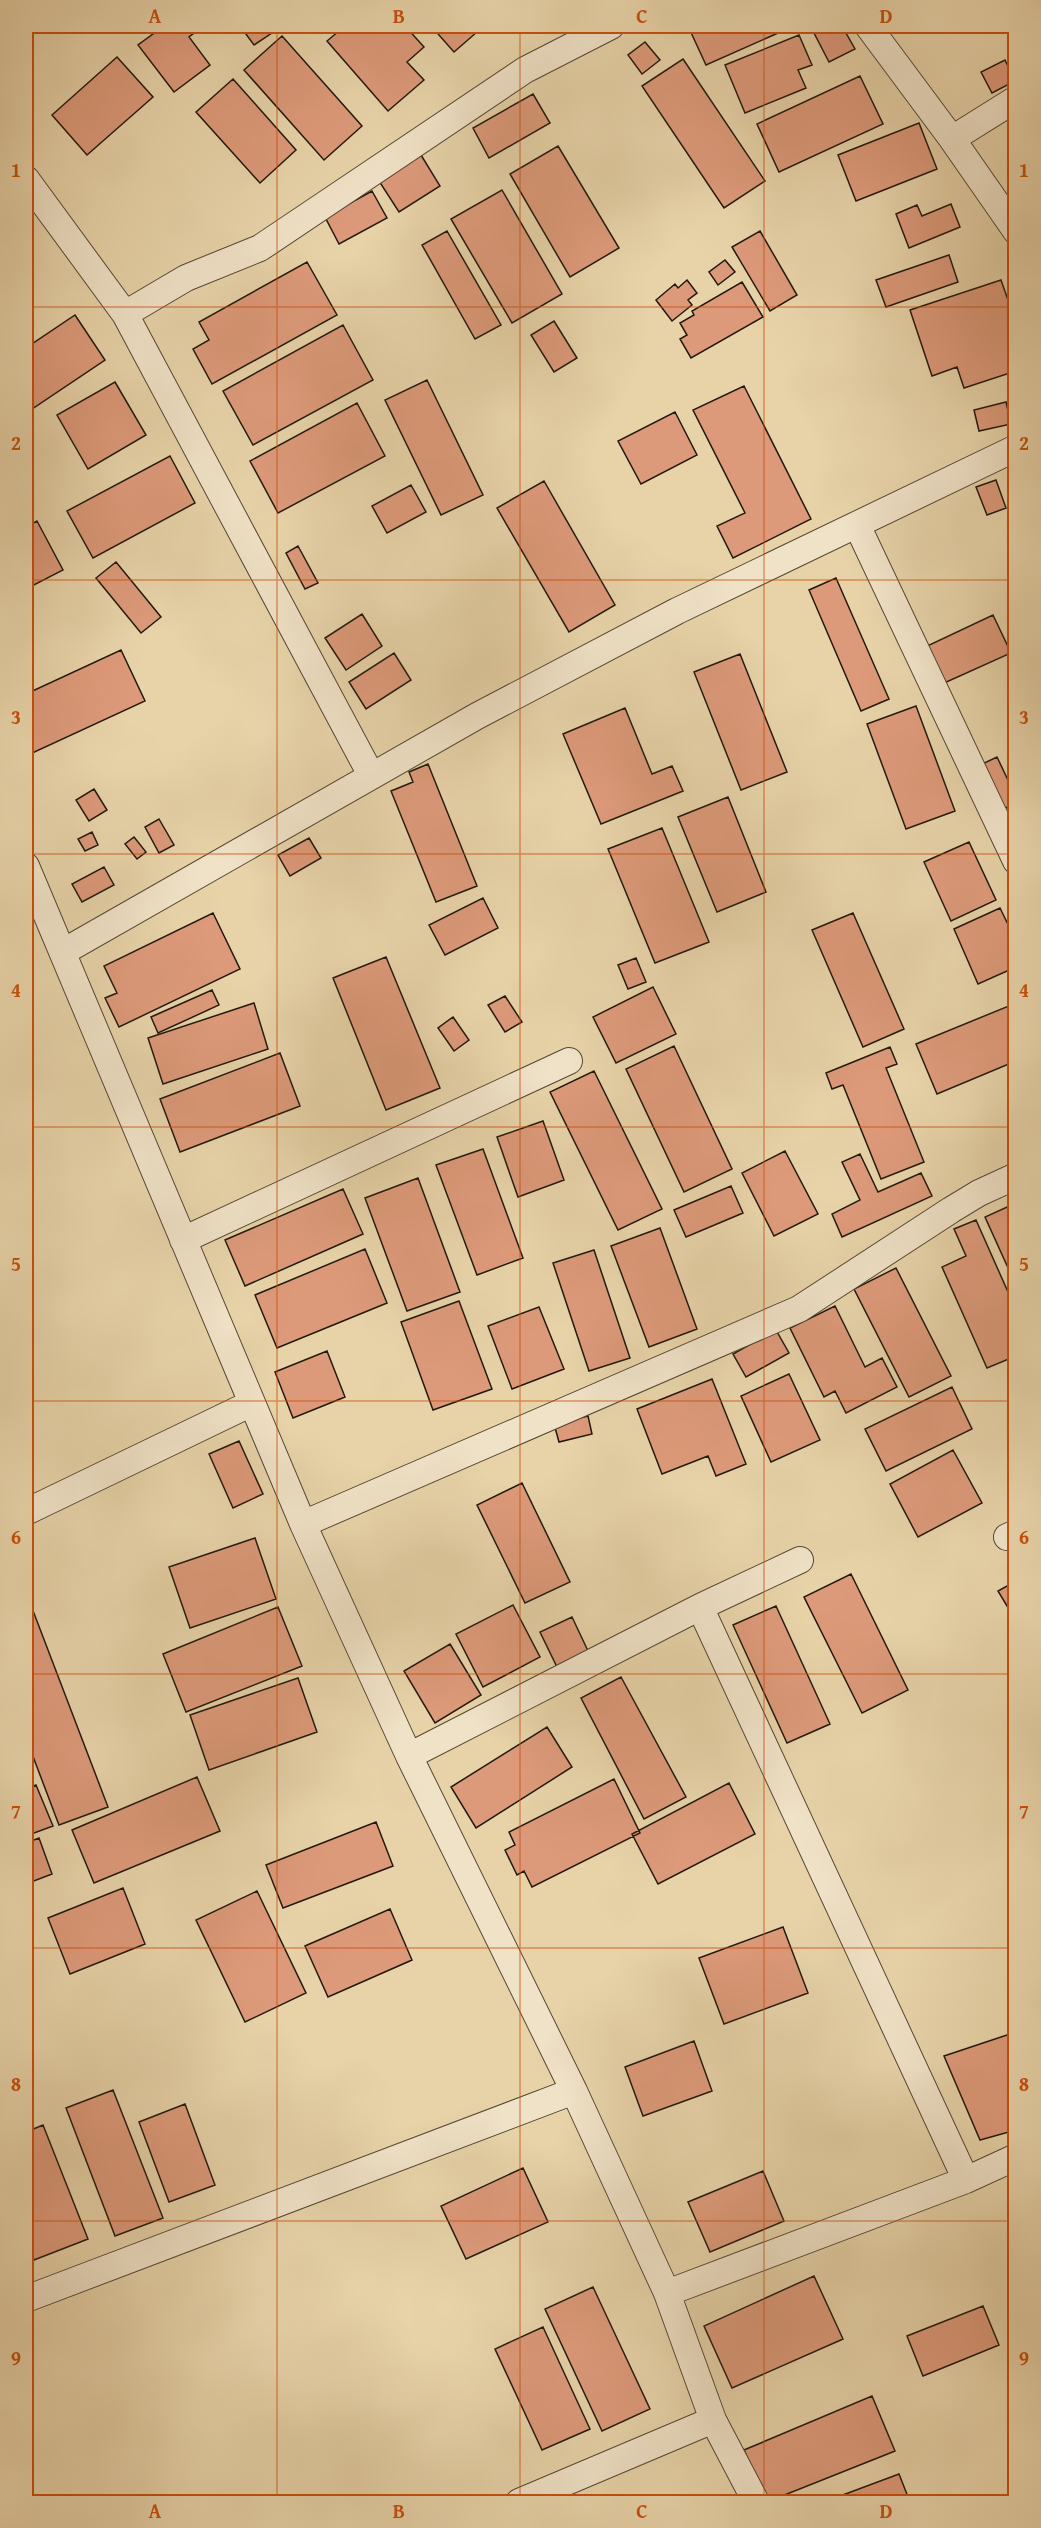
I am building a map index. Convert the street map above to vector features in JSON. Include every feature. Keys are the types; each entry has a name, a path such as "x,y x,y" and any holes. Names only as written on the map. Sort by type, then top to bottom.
{"street":[{"path":"125,315 186,278 260,248 525,70 611,26"},
{"path":"868,26 952,139 1016,231"},
{"path":"952,139 1016,99"},
{"path":"26,179 125,315 371,775"},
{"path":"63,952 477,716 677,611 1016,448"},
{"path":"857,525 1016,861"},
{"path":"26,866 303,1524 409,1756 574,2091 667,2293 713,2420 756,2502"},
{"path":"183,1240 570,1061"},
{"path":"303,1524 799,1309 951,1210 979,1193 1016,1176"},
{"path":"26,1512 252,1402"},
{"path":"409,1756 700,1607 800,1560"},
{"path":"700,1607 966,2180"},
{"path":"26,2299 574,2091"},
{"path":"667,2293 966,2180 1016,2157"},
{"path":"519,2502 713,2420"}],"building":[{"path":"164,26 195,26 198,30 189,37 210,65 174,92 138,45"},
{"path":"240,26 280,26 281,27 254,45"},
{"path":"345,26 405,26 424,47 407,62 424,80 388,111 327,41"},
{"path":"431,26 472,26 477,32 454,52"},
{"path":"688,26 794,26 706,65"},
{"path":"824,26 842,26 855,49 829,62 813,31"},
{"path":"799,35 812,65 798,70 806,88 745,113 725,65"},
{"path":"282,36 362,126 324,160 244,70"},
{"path":"645,42 660,60 642,74 628,55"},
{"path":"117,57 153,97 87,155 52,115"},
{"path":"683,59 765,181 724,208 642,86"},
{"path":"1005,60 1015,81 992,93 981,72"},
{"path":"860,76 883,124 779,172 757,124"},
{"path":"233,79 296,150 260,183 196,112"},
{"path":"533,94 550,123 489,158 473,128"},
{"path":"919,123 937,169 856,201 838,155"},
{"path":"558,146 619,248 570,277 510,174"},
{"path":"421,155 440,186 399,212 379,181"},
{"path":"502,190 562,294 512,323 451,219"},
{"path":"372,191 387,218 339,244 325,217"},
{"path":"951,204 960,227 909,248 896,214 917,205 922,216"},
{"path":"447,231 501,325 475,339 422,245"},
{"path":"760,231 797,295 770,311 732,247"},
{"path":"949,255 958,282 886,307 876,280"},
{"path":"725,260 735,272 718,285 709,272"},
{"path":"307,262 337,315 212,384 193,349 209,340 199,322"},
{"path":"687,280 697,293 688,300 692,305 672,321 656,300 675,284 678,288"},
{"path":"1001,280 1016,323 1016,371 964,388 957,367 932,376 910,310"},
{"path":"742,282 763,317 691,358 680,339 687,335 680,323 694,315 692,311"},
{"path":"75,315 105,360 26,413 26,348"},
{"path":"554,321 577,358 554,372 531,335"},
{"path":"343,325 373,380 253,445 223,391"},
{"path":"427,380 483,495 441,515 385,400"},
{"path":"115,382 146,435 88,469 57,415"},
{"path":"744,386 811,519 733,558 717,526 745,513 693,410"},
{"path":"1006,402 1011,424 979,431 974,410"},
{"path":"357,403 385,456 278,513 250,461"},
{"path":"675,412 697,455 641,484 618,441"},
{"path":"170,456 195,503 93,558 67,511"},
{"path":"996,480 1006,508 987,515 976,487"},
{"path":"544,481 615,605 569,632 497,508"},
{"path":"411,485 426,512 387,533 372,506"},
{"path":"37,521 63,570 26,589 26,527"},
{"path":"298,546 318,583 305,589 286,553"},
{"path":"116,562 161,617 141,633 96,578"},
{"path":"836,578 889,699 861,711 809,590"},
{"path":"362,614 382,646 346,670 325,638"},
{"path":"993,615 1011,653 942,684 925,647"},
{"path":"121,650 145,701 28,755 26,749 26,694"},
{"path":"394,653 411,680 366,709 349,682"},
{"path":"740,654 787,772 741,790 694,672"},
{"path":"916,706 955,811 906,829 867,724"},
{"path":"625,708 652,774 672,766 683,791 601,824 563,734"},
{"path":"997,757 1016,797 1016,803 997,812 976,767"},
{"path":"428,764 477,886 436,902 391,791 413,782 409,772"},
{"path":"94,789 107,810 89,821 76,800"},
{"path":"728,797 766,892 717,912 678,817"},
{"path":"159,819 174,845 159,853 145,827"},
{"path":"662,828 709,942 655,963 608,849"},
{"path":"92,832 98,845 85,851 78,839"},
{"path":"134,837 146,852 137,859 125,844"},
{"path":"309,838 321,858 290,876 278,855"},
{"path":"969,842 996,900 951,921 924,862"},
{"path":"104,867 114,885 82,902 72,884"},
{"path":"483,898 498,928 445,955 429,925"},
{"path":"1000,908 1016,941 1016,967 978,984 954,929"},
{"path":"213,913 240,969 119,1027 105,998 117,993 104,966"},
{"path":"853,913 904,1029 863,1047 812,930"},
{"path":"386,957 440,1088 386,1110 333,978"},
{"path":"636,958 646,982 628,989 618,965"},
{"path":"653,987 676,1034 616,1063 593,1017"},
{"path":"212,990 219,1005 158,1033 151,1017"},
{"path":"505,996 522,1022 505,1032 488,1005"},
{"path":"254,1003 268,1049 163,1084 148,1038"},
{"path":"1016,1003 1016,1061 937,1094 916,1044"},
{"path":"453,1017 469,1040 454,1051 438,1028"},
{"path":"674,1046 732,1169 684,1192 626,1069"},
{"path":"890,1047 897,1064 886,1068 924,1162 881,1179 843,1085 832,1089 826,1073"},
{"path":"280,1053 300,1106 180,1152 160,1099"},
{"path":"594,1071 662,1209 618,1230 550,1092"},
{"path":"543,1121 564,1180 518,1197 497,1137"},
{"path":"483,1149 523,1258 477,1275 436,1165"},
{"path":"785,1151 818,1214 774,1236 742,1173"},
{"path":"860,1154 878,1192 921,1173 932,1196 842,1237 832,1214 860,1200 842,1162"},
{"path":"418,1178 460,1292 407,1311 365,1198"},
{"path":"731,1186 743,1213 686,1237 674,1210"},
{"path":"343,1189 363,1234 245,1286 225,1240"},
{"path":"1016,1203 1016,1267 1009,1270 985,1217"},
{"path":"976,1220 1016,1310 1016,1356 987,1368 942,1267 966,1256 954,1229"},
{"path":"660,1228 697,1329 649,1347 611,1246"},
{"path":"365,1249 387,1303 277,1348 255,1295"},
{"path":"594,1250 630,1358 589,1371 553,1263"},
{"path":"896,1268 951,1376 909,1397 854,1289"},
{"path":"459,1301 492,1389 433,1410 401,1322"},
{"path":"835,1306 865,1367 882,1358 897,1387 846,1413 835,1391 824,1397 790,1328"},
{"path":"539,1307 564,1369 512,1389 488,1326"},
{"path":"776,1330 789,1353 746,1377 733,1354"},
{"path":"327,1351 345,1397 293,1418 275,1372"},
{"path":"789,1374 820,1440 771,1462 741,1396"},
{"path":"712,1379 746,1464 716,1476 708,1456 662,1474 637,1409"},
{"path":"952,1387 972,1429 886,1471 865,1429"},
{"path":"588,1416 592,1434 559,1442 554,1424"},
{"path":"239,1441 263,1494 233,1508 209,1454"},
{"path":"953,1450 982,1503 918,1537 890,1484"},
{"path":"522,1483 570,1582 525,1603 477,1505"},
{"path":"255,1538 276,1599 190,1628 169,1567"},
{"path":"851,1574 908,1690 862,1713 804,1597"},
{"path":"1016,1581 1016,1621 998,1591"},
{"path":"27,1595 108,1807 59,1825 26,1738"},
{"path":"513,1605 540,1657 483,1687 456,1634"},
{"path":"776,1606 830,1724 787,1743 733,1625"},
{"path":"278,1607 302,1666 186,1712 163,1654"},
{"path":"572,1617 589,1653 557,1667 540,1632"},
{"path":"450,1644 481,1695 435,1723 404,1671"},
{"path":"621,1677 686,1797 644,1819 581,1698"},
{"path":"298,1678 317,1732 209,1770 190,1715"},
{"path":"547,1727 572,1767 476,1828 451,1787"},
{"path":"197,1777 220,1831 94,1883 72,1830"},
{"path":"614,1779 640,1833 532,1887 524,1871 517,1875 505,1850 515,1845 509,1832"},
{"path":"729,1783 755,1834 658,1884 632,1834"},
{"path":"36,1785 53,1826 26,1836 26,1789"},
{"path":"376,1822 393,1866 283,1908 266,1865"},
{"path":"39,1838 52,1874 26,1884 26,1843"},
{"path":"123,1888 145,1944 70,1974 48,1918"},
{"path":"257,1891 306,1993 245,2022 196,1920"},
{"path":"390,1909 412,1960 328,1997 305,1946"},
{"path":"783,1927 808,1993 724,2024 699,1958"},
{"path":"1016,2032 1016,2130 980,2140 944,2056"},
{"path":"694,2041 712,2091 643,2116 625,2067"},
{"path":"113,2090 163,2218 115,2236 66,2108"},
{"path":"185,2104 215,2185 169,2202 139,2122"},
{"path":"43,2125 88,2239 34,2260 26,2238 26,2132"},
{"path":"523,2168 548,2222 466,2259 441,2206"},
{"path":"763,2171 784,2221 710,2252 688,2202"},
{"path":"814,2276 843,2339 732,2388 704,2326"},
{"path":"593,2287 650,2409 602,2431 545,2309"},
{"path":"983,2306 999,2345 923,2376 907,2336"},
{"path":"543,2327 590,2429 542,2450 495,2349"},
{"path":"872,2396 895,2451 767,2502 744,2450"},
{"path":"899,2474 910,2502 824,2502"}]}
